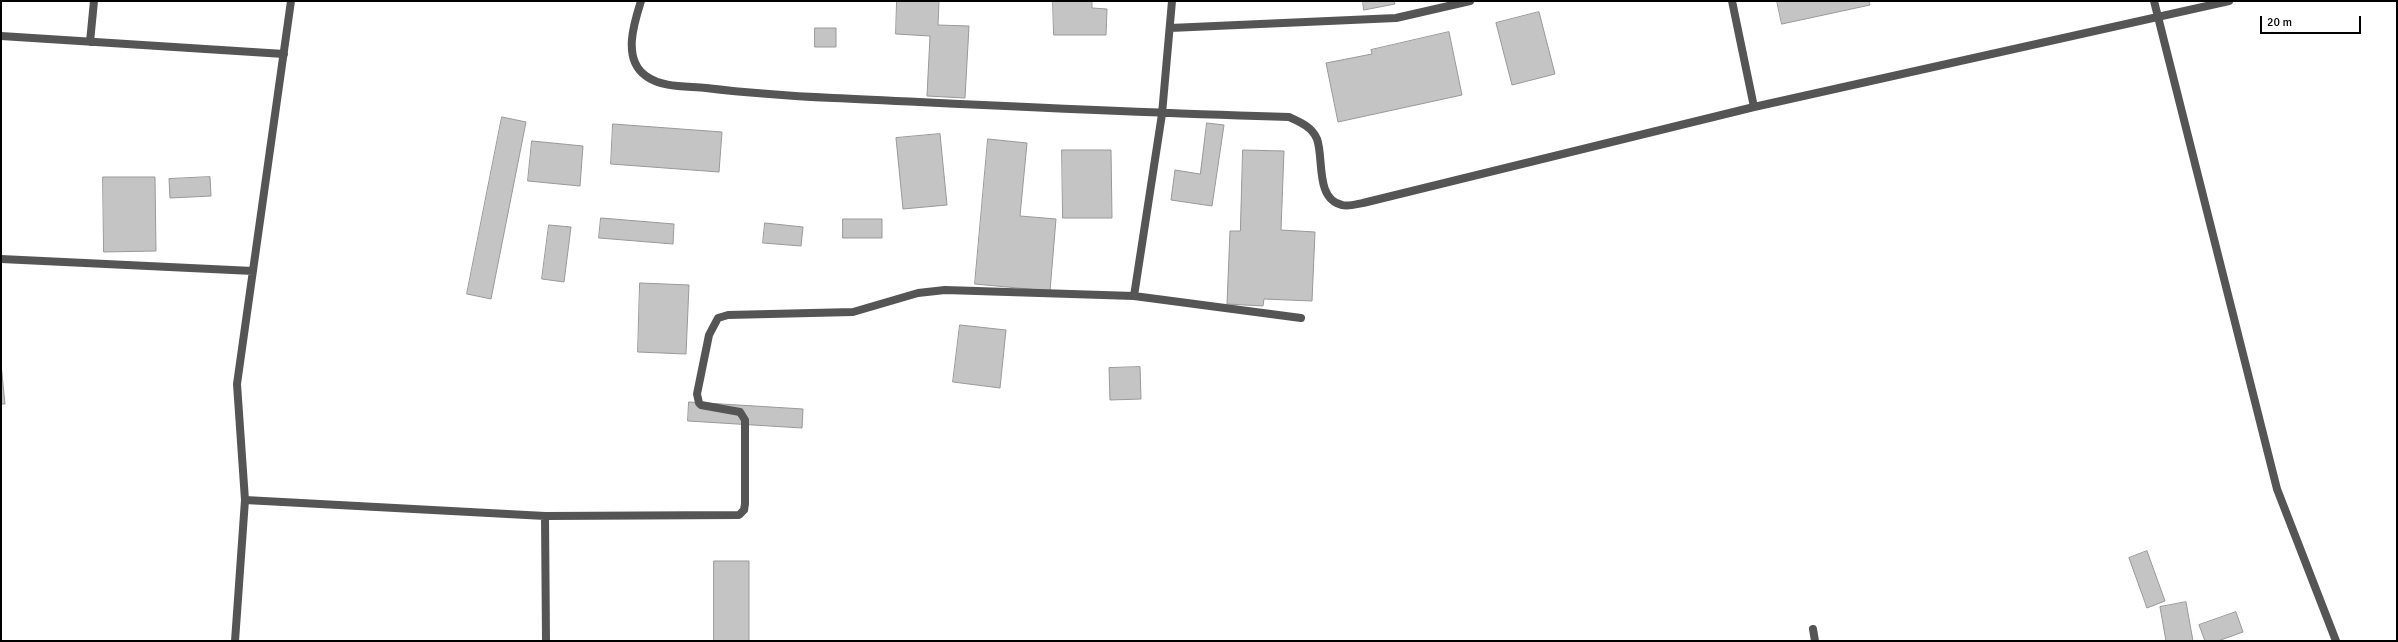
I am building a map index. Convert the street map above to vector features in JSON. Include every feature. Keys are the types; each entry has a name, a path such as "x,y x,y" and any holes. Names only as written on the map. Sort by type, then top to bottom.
{"street":[{"path":"90,42 94,1"},
{"path":"236,641 245,500 237,384 291,1"},
{"path":"641,1 633,28 632,49 637,66 645,76 662,84 769,95 1162,114 1289,117 1305,124 1317,139 1324,186 1330,199 1342,205 1363,203 1754,107 2229,1"},
{"path":"1134,296 1162,114 1172,1"},
{"path":"1170,28 1396,18 1470,1"},
{"path":"1732,1 1754,107"},
{"path":"2154,1 2277,489 2336,641"},
{"path":"1,36 284,54"},
{"path":"1,259 253,271"},
{"path":"245,500 545,516 734,516 742,513 745,504 745,420 740,412 701,405 697,394 709,335 718,318 728,314 853,312 918,293 945,290 1134,296 1301,318"},
{"path":"545,516 546,641"},
{"path":"1813,629 1815,641"}],"building":[{"path":"897,1 939,1 938,25 969,26 965,98 927,96 930,36 896,34"},
{"path":"1053,1 1092,1 1092,8 1107,9 1106,35 1054,35"},
{"path":"1363,1 1394,1 1395,4 1364,10"},
{"path":"1777,1 1869,1 1870,5 1782,24"},
{"path":"1539,12 1555,74 1512,85 1496,23"},
{"path":"815,28 836,28 836,47 815,47"},
{"path":"1449,32 1462,95 1338,122 1326,63 1372,54 1371,50"},
{"path":"502,117 526,122 491,299 467,294"},
{"path":"1207,123 1224,125 1212,206 1171,200 1175,170 1200,174"},
{"path":"613,124 722,132 719,172 611,164"},
{"path":"940,134 947,205 903,209 896,138"},
{"path":"988,139 1027,143 1020,216 1056,219 1050,291 975,284"},
{"path":"532,141 583,146 580,186 528,181"},
{"path":"1062,150 1111,150 1112,218 1063,218"},
{"path":"1243,150 1284,151 1281,230 1315,232 1312,301 1264,299 1263,306 1227,304 1230,231 1240,231"},
{"path":"103,177 155,177 156,251 104,252"},
{"path":"210,177 211,196 170,198 169,179"},
{"path":"601,218 674,224 673,244 599,238"},
{"path":"843,219 882,219 882,238 843,238"},
{"path":"765,223 803,227 801,246 763,243"},
{"path":"549,225 571,227 564,282 542,279"},
{"path":"640,283 689,285 686,354 638,352"},
{"path":"960,325 1006,330 1000,388 953,382"},
{"path":"1,364 5,404 1,404"},
{"path":"1140,367 1141,399 1110,400 1109,368"},
{"path":"689,402 803,409 802,428 688,421"},
{"path":"2147,551 2165,601 2147,608 2129,558"},
{"path":"714,561 749,561 749,641 714,641"},
{"path":"2186,602 2193,641 2166,641 2160,607"},
{"path":"2236,612 2243,632 2218,641 2205,641 2199,625"}]}
